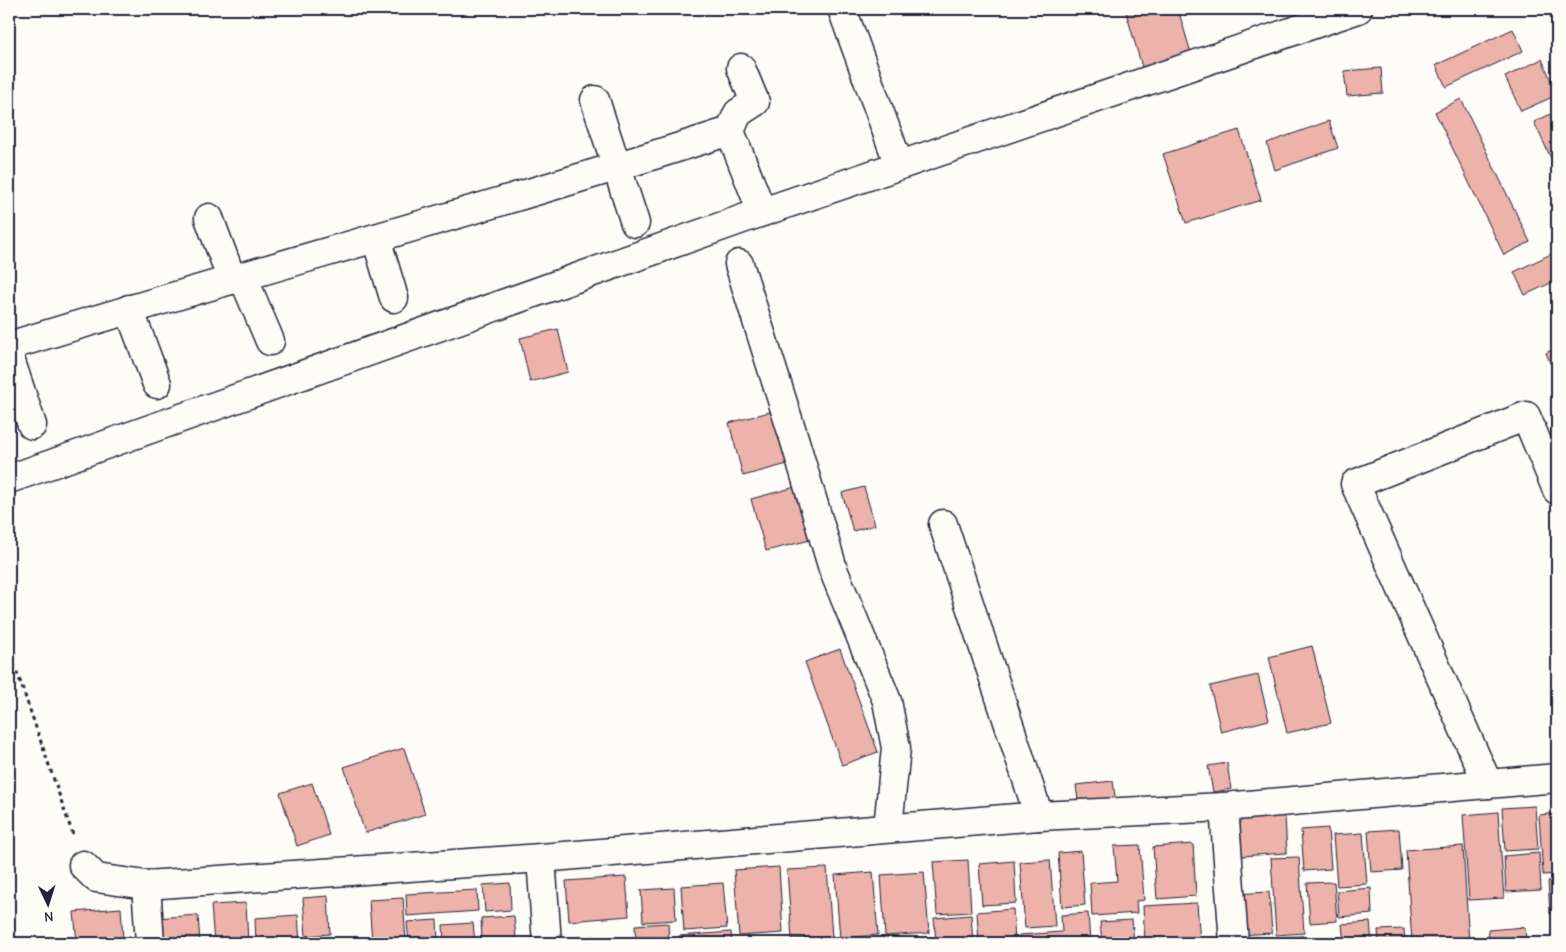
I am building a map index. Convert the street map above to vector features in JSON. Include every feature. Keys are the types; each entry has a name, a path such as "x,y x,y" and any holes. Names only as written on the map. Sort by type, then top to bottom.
{"street":[{"path":"842,9 900,165"},
{"path":"9,479 762,212 1358,9"},
{"path":"741,68 755,102 738,113 730,131 762,212"},
{"path":"595,100 635,223"},
{"path":"9,346 129,309 617,167 730,131"},
{"path":"209,218 237,278 270,341"},
{"path":"376,238 394,298"},
{"path":"739,264 833,569 887,701 896,748 888,828"},
{"path":"129,309 157,384"},
{"path":"9,356 32,425"},
{"path":"1488,784 1355,484 1526,416 1557,490"},
{"path":"942,524 1039,816"},
{"path":"83,865 96,878 146,885 541,858 1039,816 1224,807 1557,778"},
{"path":"1224,807 1234,943"},
{"path":"541,858 547,943"},
{"path":"146,885 150,943"}],"path":[{"path":"9,649 83,865"}],"building":[{"path":"1125,9 1178,9 1191,53 1142,67"},
{"path":"1513,29 1523,51 1446,87 1436,65"},
{"path":"1542,59 1557,95 1521,111 1505,77"},
{"path":"1381,68 1383,93 1347,96 1344,71"},
{"path":"1461,99 1530,242 1504,255 1435,112"},
{"path":"1557,111 1557,171 1534,122"},
{"path":"1329,121 1338,148 1275,170 1267,143"},
{"path":"1239,130 1261,200 1186,223 1163,154"},
{"path":"1551,254 1557,267 1557,280 1525,295 1514,272"},
{"path":"558,329 568,372 530,382 520,338"},
{"path":"1557,347 1557,378 1546,353"},
{"path":"777,410 791,463 743,476 729,423"},
{"path":"799,486 814,539 766,551 751,499"},
{"path":"864,487 875,525 853,531 842,493"},
{"path":"1312,646 1331,723 1287,733 1269,657"},
{"path":"840,649 878,752 842,765 805,662"},
{"path":"1258,675 1269,720 1221,732 1210,686"},
{"path":"404,748 425,814 365,833 344,767"},
{"path":"1227,763 1231,789 1213,792 1208,766"},
{"path":"1113,781 1116,804 1079,808 1076,785"},
{"path":"312,783 329,835 297,846 280,793"},
{"path":"1535,806 1538,849 1505,851 1502,808"},
{"path":"1498,812 1504,898 1469,900 1463,815"},
{"path":"1557,813 1557,874 1543,875 1539,815"},
{"path":"1285,816 1287,853 1241,856 1238,819"},
{"path":"1328,828 1331,869 1304,871 1301,830"},
{"path":"1399,829 1402,870 1371,872 1368,831"},
{"path":"1363,833 1367,884 1337,886 1333,835"},
{"path":"1193,844 1196,896 1157,899 1153,847"},
{"path":"1140,845 1144,900 1136,901 1137,913 1092,916 1090,883 1117,881 1114,846"},
{"path":"1463,846 1469,943 1412,943 1406,850"},
{"path":"1081,851 1085,905 1062,907 1058,853"},
{"path":"1539,853 1541,890 1506,892 1504,856"},
{"path":"1299,857 1304,933 1276,935 1271,858"},
{"path":"968,860 971,912 937,914 933,862"},
{"path":"1050,860 1055,926 1025,928 1020,862"},
{"path":"1014,861 1016,903 982,905 979,864"},
{"path":"779,867 783,933 739,936 734,870"},
{"path":"827,868 832,937 792,939 787,870"},
{"path":"873,872 878,935 840,938 835,875"},
{"path":"924,872 929,933 885,936 881,875"},
{"path":"626,877 629,916 569,921 566,881"},
{"path":"1557,880 1557,913 1550,914 1548,881"},
{"path":"1334,882 1337,921 1310,923 1307,883"},
{"path":"510,883 511,910 485,912 483,885"},
{"path":"723,883 727,928 684,931 681,886"},
{"path":"674,888 676,920 643,922 641,890"},
{"path":"1371,888 1372,914 1339,917 1337,891"},
{"path":"477,890 478,911 407,916 406,894"},
{"path":"1269,892 1272,933 1239,935 1236,894"},
{"path":"328,896 330,934 306,936 303,898"},
{"path":"403,898 406,943 372,943 369,900"},
{"path":"246,903 248,943 214,943 211,905"},
{"path":"1197,903 1200,943 1145,943 1143,906"},
{"path":"121,908 123,940 77,943 74,912"},
{"path":"1013,909 1015,943 979,943 977,912"},
{"path":"1088,913 1090,943 1019,943 1019,935 1062,932 1061,915"},
{"path":"198,915 200,943 159,943 157,918"},
{"path":"298,915 300,943 256,943 255,918"},
{"path":"971,915 973,943 936,943 934,918"},
{"path":"514,916 516,940 482,943 481,918"},
{"path":"437,920 438,943 409,943 407,922"},
{"path":"1132,920 1134,943 1102,943 1100,922"},
{"path":"1370,922 1372,943 1344,943 1342,924"},
{"path":"473,923 475,943 444,943 443,925"},
{"path":"668,923 669,943 636,943 635,925"},
{"path":"1525,927 1526,943 1489,943 1488,930"},
{"path":"1404,929 1405,943 1379,943 1378,930"},
{"path":"731,932 732,943 679,943 679,936"},
{"path":"594,936 594,943 558,943 557,939"},
{"path":"1303,936 1304,943 1240,943 1240,940"},
{"path":"330,940 330,943 310,943 310,942"}]}
